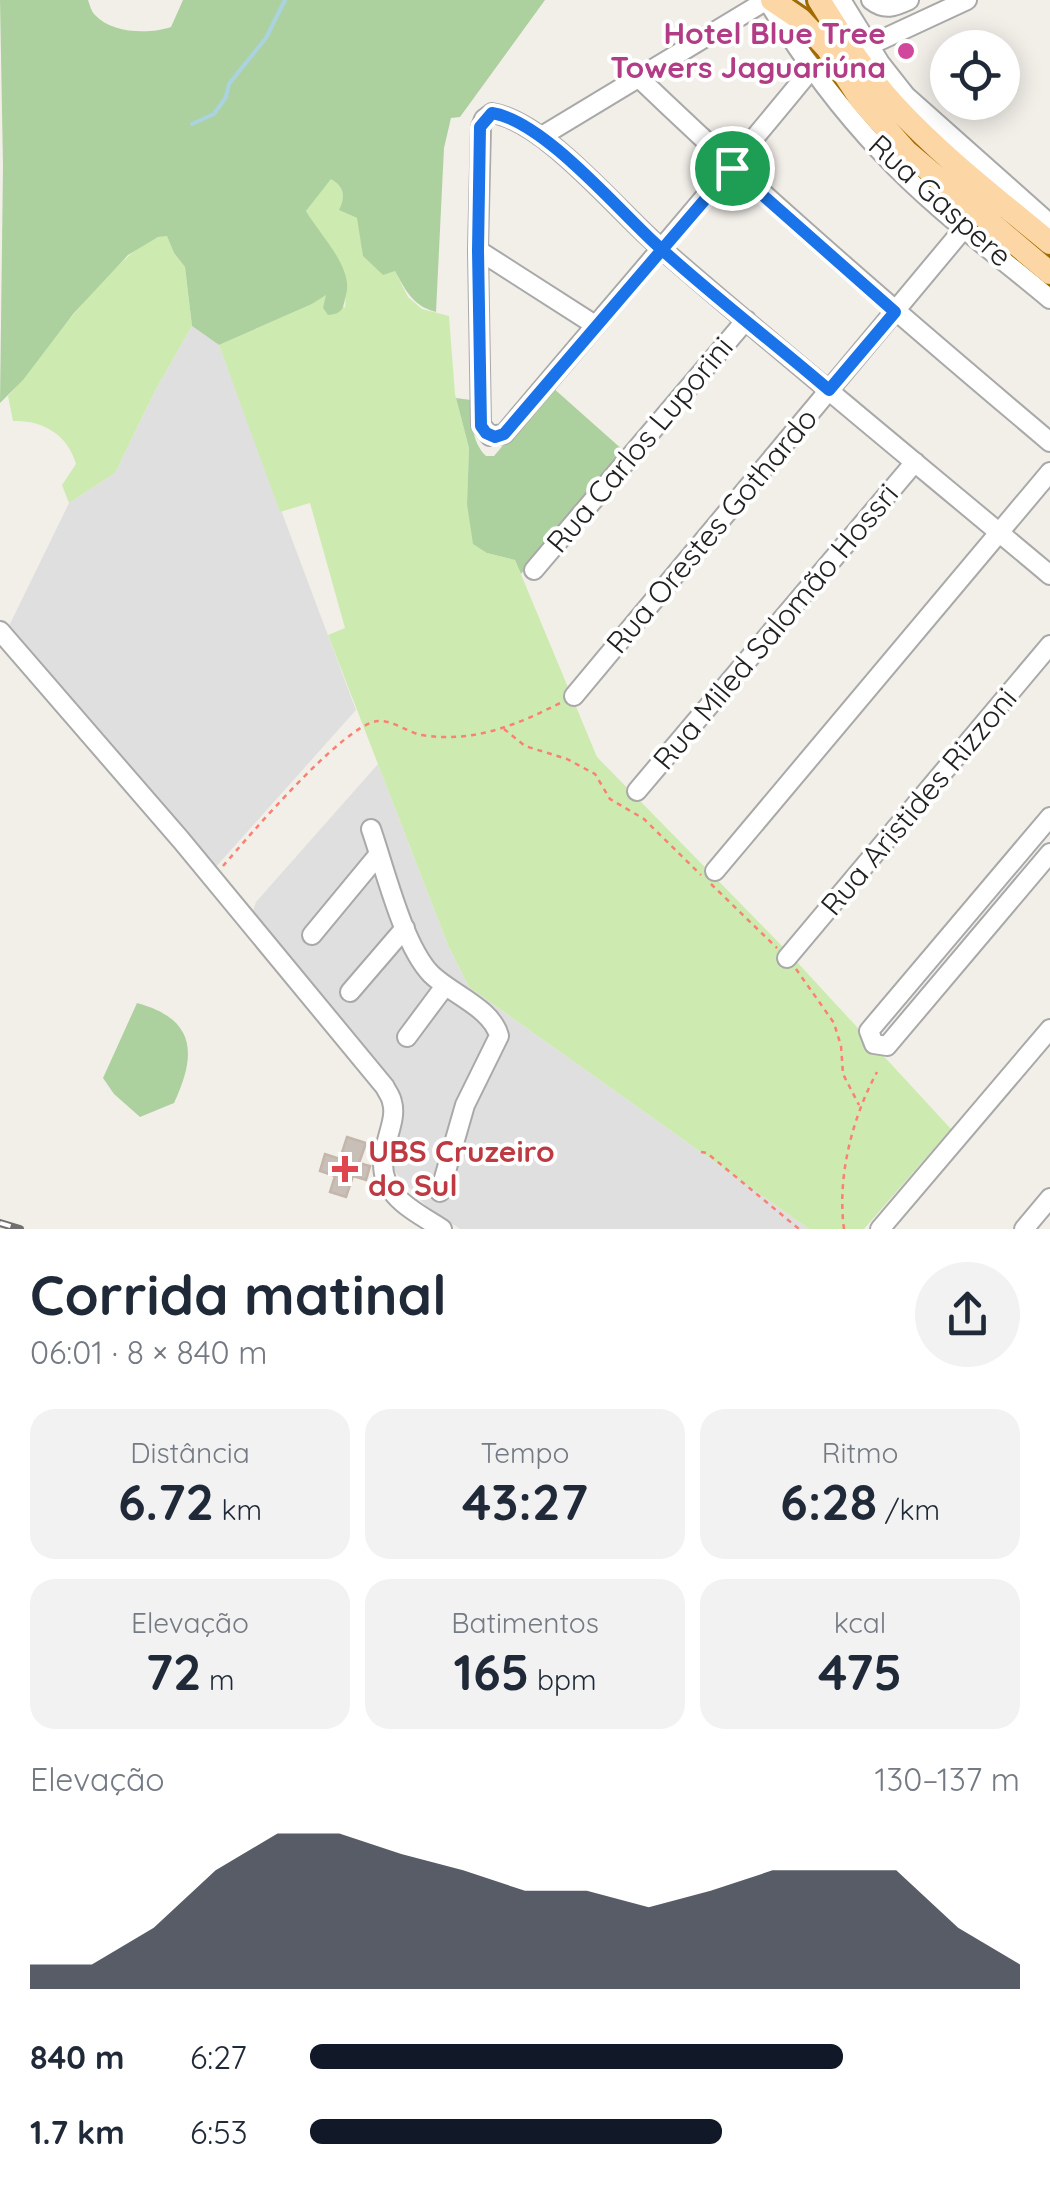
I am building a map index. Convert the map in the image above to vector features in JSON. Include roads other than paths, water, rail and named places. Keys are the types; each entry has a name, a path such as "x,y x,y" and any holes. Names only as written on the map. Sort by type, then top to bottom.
{"main road":[{"path":"768,0 800,19 827,48 861,100 907,152 1050,273"},
{"path":"819,0 864,69 895,106 967,174 1050,243"}],"street":[{"path":"542,136 768,0"},
{"name":"Rua Gaspere","path":"768,0 813,67 880,152 1050,299"},
{"path":"841,0 868,46 906,96 1050,224"},
{"path":"871,0 882,8 909,0"},
{"path":"868,46 967,0"},
{"path":"813,67 732,168 660,248 504,434 490,436 481,426 480,127 492,113 542,136 660,248 1050,575"},
{"path":"638,76 732,168 1050,442"},
{"name":"Rua Orestes Gothardo","path":"574,696 965,227"},
{"path":"478,250 595,326"},
{"name":"Rua Carlos Luporini","path":"534,570 746,320"},
{"name":"Rua Miled Salomão Hossri","path":"638,792 915,462"},
{"path":"715,870 1050,472"},
{"path":"0,631 385,1087 393,1102 384,1142 383,1168 389,1184 396,1196 442,1229"},
{"name":"Rua Aristides Rizzoni","path":"788,958 1050,645"},
{"path":"1050,817 869,1031 874,1044 887,1046 1050,853"},
{"path":"371,830 414,954 445,986 496,1024 500,1036 465,1105 440,1192"},
{"path":"312,935 380,854"},
{"path":"1016,856 1034,872"},
{"path":"350,992 405,928"},
{"path":"407,1037 445,986"},
{"path":"880,1229 1050,1029"},
{"path":"1024,1229 1050,1198"}],"waterway":[{"path":"192,124 214,114 226,97 229,84 266,38 285,0"}],"railway":[{"path":"0,1223 20,1229"}],"place":[{"name":"Hotel Blue Tree Towers Jaguariúna","path":"906,51"},
{"name":"UBS Cruzeiro do Sul","path":"345,1169"}]}
